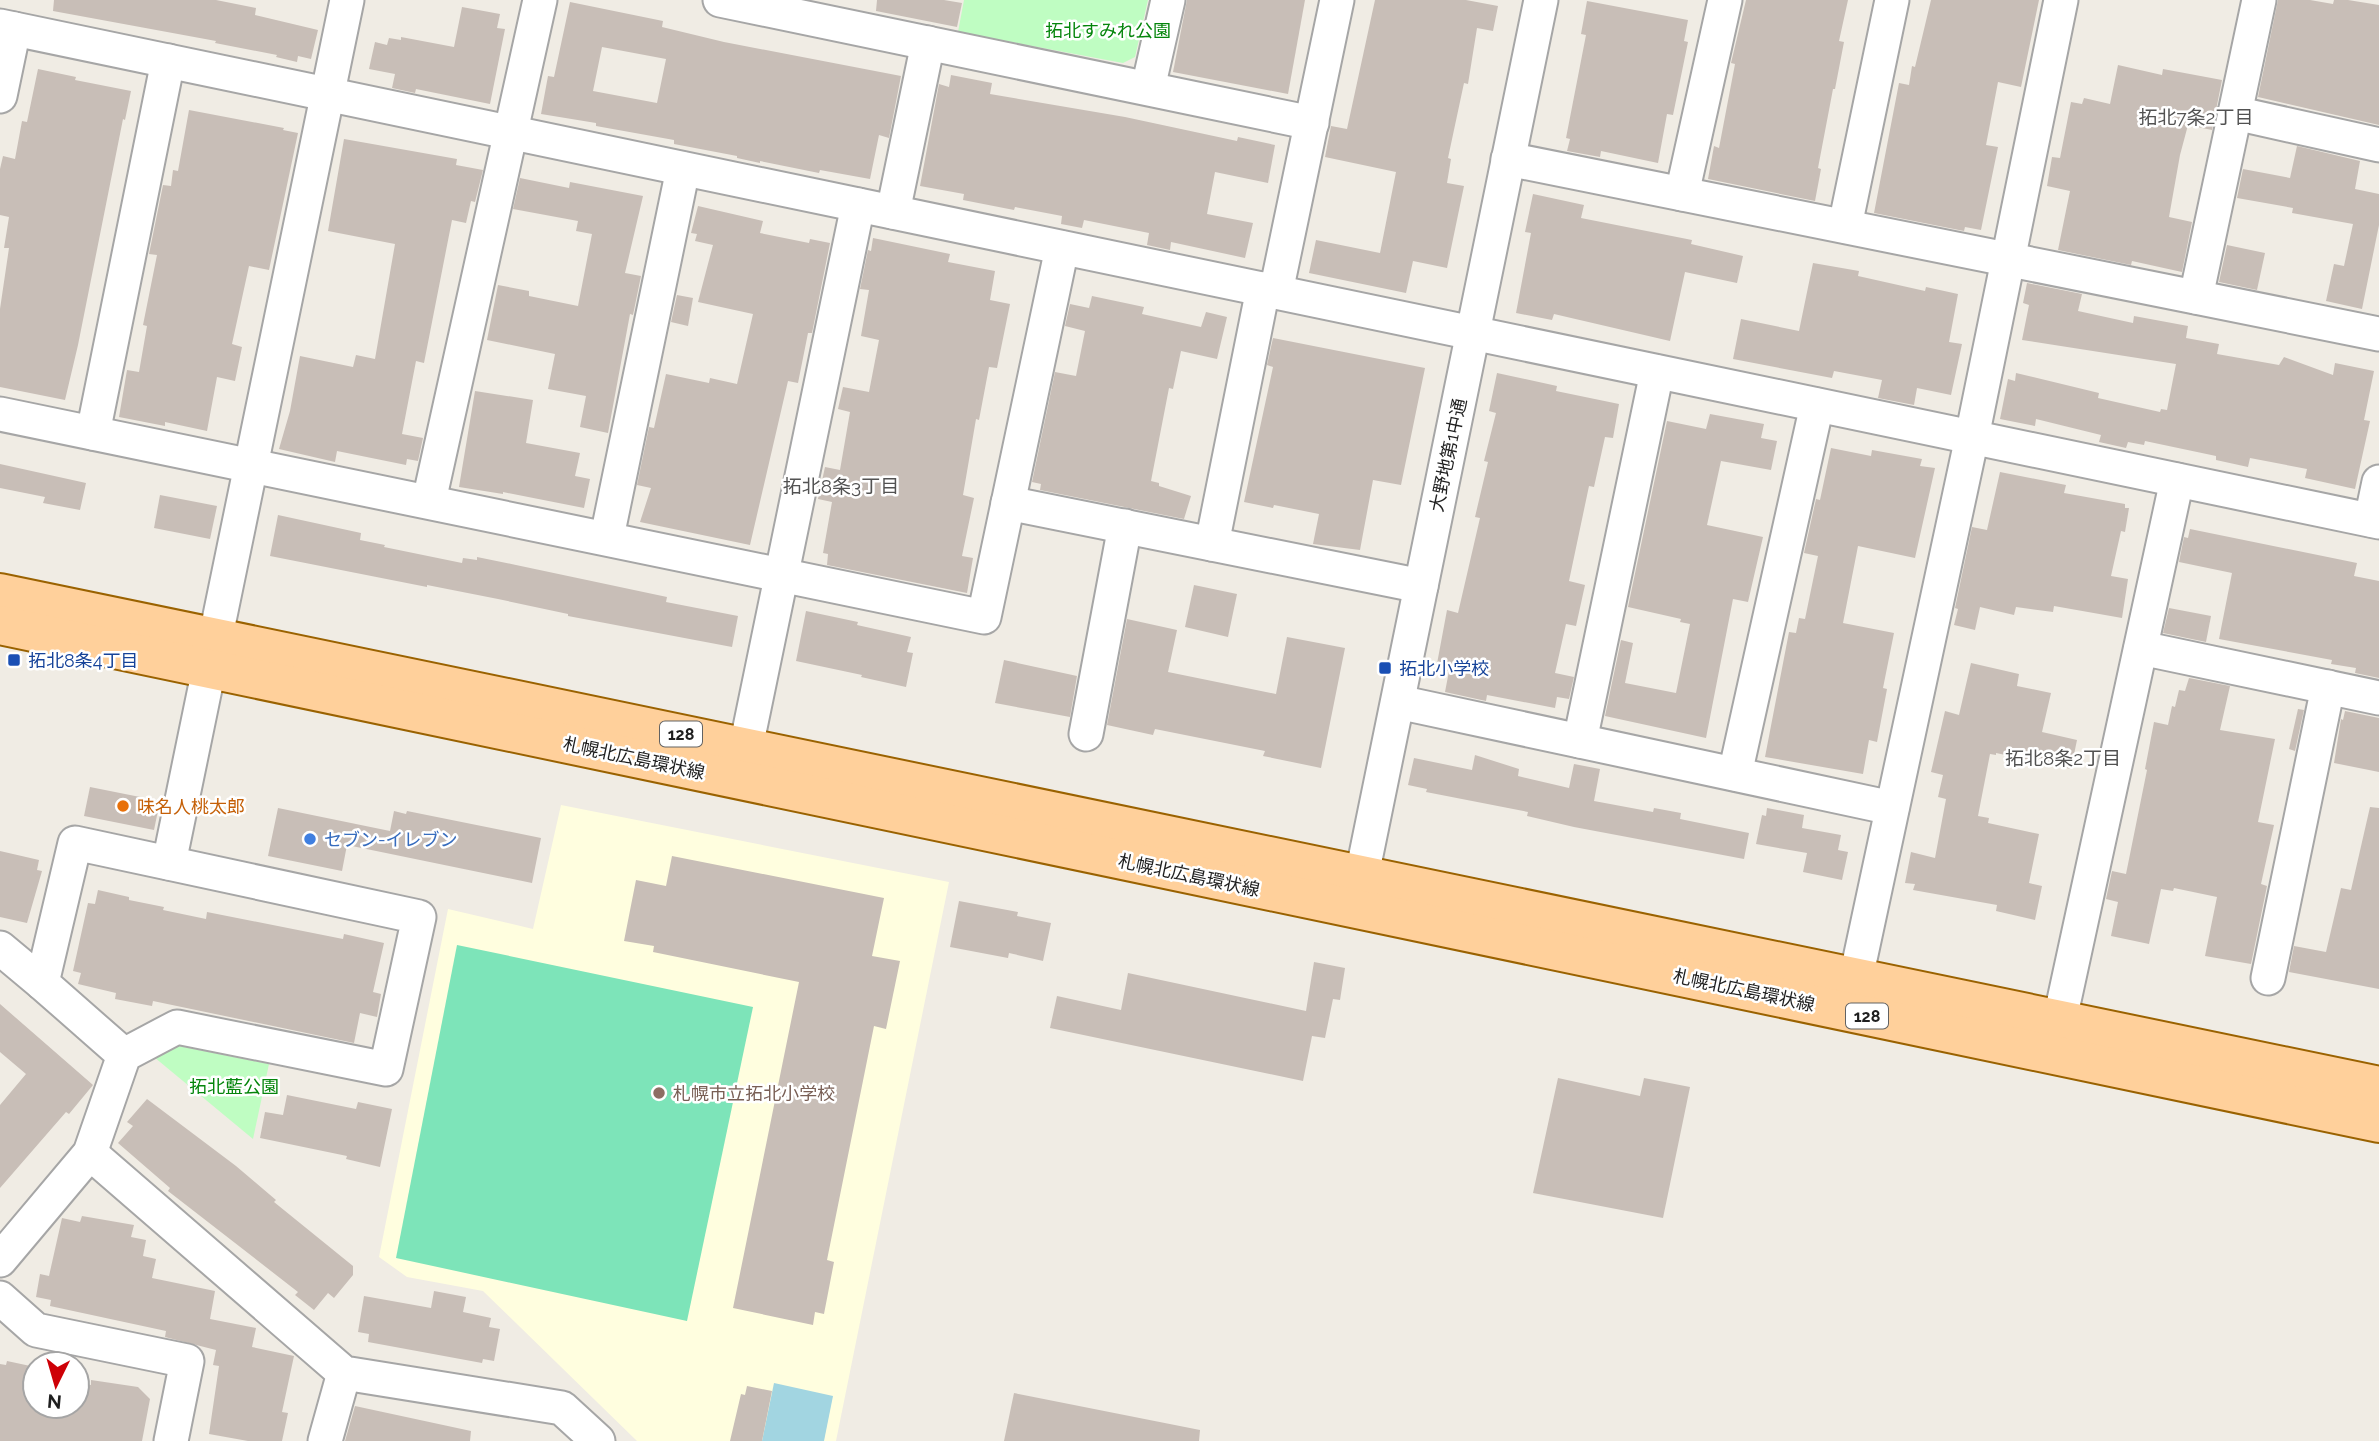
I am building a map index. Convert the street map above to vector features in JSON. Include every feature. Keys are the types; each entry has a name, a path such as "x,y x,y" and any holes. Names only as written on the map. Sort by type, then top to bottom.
{"main road":[{"name":"札幌北広島環状線","path":"0,593 213,654 1852,995 2379,1122"},
{"name":"札幌北広島環状線","path":"0,625 213,654 746,747 1358,892"},
{"name":"札幌北広島環状線","path":"1852,995 2060,1020 2379,1086"}],"street":[{"path":"169,863 347,0"},
{"path":"429,500 540,0"},
{"path":"720,0 1312,123"},
{"path":"1148,88 1168,0"},
{"path":"1212,544 1269,291 1312,123 1337,0"},
{"name":"大野地第1中通","path":"1358,892 1541,0"},
{"path":"1682,194 1725,0"},
{"path":"1845,226 1892,0"},
{"path":"1852,995 1972,437 2061,0"},
{"path":"2196,297 2259,0"},
{"path":"0,96 7,28 2375,521 2379,482"},
{"path":"893,212 928,43"},
{"path":"93,433 168,61"},
{"path":"2235,113 2379,145"},
{"path":"1508,159 2379,334"},
{"path":"607,537 683,169"},
{"path":"746,747 858,205"},
{"path":"0,414 429,500 984,617 1062,248"},
{"path":"1580,741 1657,372"},
{"path":"1735,774 1817,405"},
{"path":"2060,1020 2177,480"},
{"path":"1008,503 1421,586"},
{"path":"1086,734 1125,527"},
{"path":"2141,648 2379,698"},
{"path":"2268,978 2328,687"},
{"path":"1398,702 1892,808"},
{"path":"0,1260 90,1153 124,1055 177,1027 386,1069 419,916 75,843 42,983"},
{"path":"0,948 124,1055"},
{"path":"90,1153 344,1373 562,1408 598,1441"},
{"path":"0,1298 36,1330 187,1361 171,1441"},
{"path":"325,1441 344,1373"}],"shaded area":[{"name":"札幌市立拓北小学校","path":"561,805 949,882 836,1441 637,1441 483,1291 407,1277 379,1257 448,909 533,929"}],"green space":[{"name":"拓北すみれ公園","path":"964,0 1148,0 1135,57 1123,63 958,32"},
{"path":"457,945 753,1007 687,1321 396,1258"},
{"name":"拓北藍公園","path":"179,1046 269,1064 253,1139 154,1057"}],"water":[{"path":"774,1383 833,1396 824,1441 762,1441"}],"building":[{"path":"54,0 216,0 256,8 255,15 318,30 311,59 298,56 297,62 276,57 277,55 215,43 216,41 53,11"},
{"path":"877,0 944,0 962,3 957,27 876,11"},
{"path":"1187,0 1305,0 1288,94 1173,72"},
{"path":"1375,0 1466,0 1498,6 1493,31 1477,28 1468,84 1464,83 1448,158 1451,159 1447,183 1464,186 1447,268 1413,261 1406,293 1309,273 1316,240 1380,253 1396,172 1325,157 1331,126 1347,129"},
{"path":"1746,0 1848,0 1839,41 1844,42 1818,168 1821,169 1815,201 1708,179 1714,146 1719,148 1735,64 1731,63"},
{"path":"1931,0 2039,0 2021,87 1998,82 1986,145 1998,147 1981,230 1965,227 1964,231 1874,213 1899,83 1909,85"},
{"path":"2278,0 2310,0 2333,4 2334,0 2348,0 2379,5 2379,125 2258,97"},
{"path":"1587,1 1688,20 1684,41 1688,42 1673,115 1667,114 1658,163 1601,151 1600,157 1567,151 1570,139 1566,138 1586,35 1581,34"},
{"path":"570,2 663,21 662,27 724,42 901,76 889,138 879,135 870,179 760,163 674,144 674,140 541,114 548,76 554,77","holes":["602,47 666,59 657,103 593,91"]},
{"path":"462,7 500,14 497,28 505,29 490,104 416,89 415,93 392,88 395,74 369,69 375,42 387,45 389,38 401,40 401,37 454,47"},
{"path":"2118,65 2162,75 2163,69 2222,80 2212,130 2188,125 2180,155 2169,217 2192,222 2182,272 2058,250 2070,191 2047,186 2052,157 2060,158 2071,102 2082,104 2084,98 2110,104"},
{"path":"38,69 76,77 75,80 131,91 65,400 0,387 0,309 9,248 4,248 9,217 0,215 0,169 3,156 15,159 22,121 27,122"},
{"path":"951,75 992,83 990,94 1125,117 1237,141 1238,137 1275,145 1268,183 1215,172 1207,214 1253,223 1245,258 1171,242 1170,250 1147,245 1149,233 1084,220 1082,228 1061,224 1062,216 963,200 964,194 920,186 939,84 949,87"},
{"path":"189,110 298,133 269,270 249,266 232,344 242,347 235,381 217,377 207,431 165,422 165,426 119,417 127,370 139,372 147,326 143,325 157,255 149,254 163,185 171,186 173,170 178,171"},
{"path":"344,139 457,159 456,165 483,170 475,202 471,201 466,223 452,220 424,363 416,361 402,434 423,438 418,461 407,459 406,465 337,451 335,462 279,449 290,411 300,356 353,367 356,355 375,359 395,244 328,231"},
{"path":"2297,146 2360,161 2355,189 2379,194 2379,225 2362,309 2326,301 2334,264 2344,266 2353,224 2292,213 2293,208 2237,198 2243,169 2290,178"},
{"path":"520,178 569,188 570,182 643,196 625,273 641,276 633,315 630,314 608,433 580,427 586,396 548,389 555,354 487,340 498,285 529,291 529,296 578,306 592,234 576,231 578,221 513,209"},
{"path":"1533,194 1584,205 1581,218 1692,240 1691,244 1743,256 1737,283 1685,272 1670,341 1554,314 1552,320 1516,313 1531,233 1525,232"},
{"path":"698,206 763,221 760,233 809,243 810,239 830,243 812,333 808,333 798,383 788,381 750,545 640,522 651,488 637,485 649,427 654,428 666,374 709,383 710,378 737,384 753,314 698,302 713,245 695,241 697,234 691,233"},
{"path":"873,238 950,254 948,262 995,271 990,300 1010,304 997,368 989,367 979,420 976,419 963,495 974,498 962,556 973,558 967,593 827,565 828,554 823,553 832,502 818,499 825,467 840,470 850,412 838,409 843,387 869,392 879,340 861,336 869,290 860,289"},
{"path":"2227,245 2265,253 2257,290 2219,282"},
{"path":"1813,263 1859,271 1858,276 1925,291 1926,287 1958,294 1949,342 1962,344 1951,395 1917,388 1914,405 1878,398 1882,380 1834,371 1832,378 1733,359 1741,319 1799,331"},
{"path":"2027,283 2082,294 2078,311 2133,323 2134,316 2188,326 2186,338 2219,344 2217,354 2279,365 2284,357 2333,375 2335,363 2374,371 2364,420 2370,421 2355,489 2305,478 2307,469 2250,458 2248,467 2216,460 2216,456 2145,441 2144,445 2128,442 2126,448 2099,442 2101,435 2036,419 2035,426 2000,419 2008,379 2015,381 2016,373 2099,393 2098,398 2160,412 2161,409 2167,410 2176,364 2022,340 2029,305 2023,303"},
{"path":"677,295 693,298 688,326 671,322"},
{"path":"1092,296 1144,307 1142,314 1201,327 1206,312 1227,317 1217,359 1181,351 1173,389 1169,388 1151,481 1191,496 1184,519 1040,490 1041,484 1032,482 1055,372 1076,376 1085,331 1065,326 1070,304 1089,308"},
{"path":"1273,338 1425,368 1401,485 1373,480 1360,550 1313,544 1319,514 1244,502 1273,367 1267,365"},
{"path":"1497,373 1557,386 1556,391 1619,404 1613,438 1605,437 1594,487 1589,486 1569,581 1585,585 1576,626 1566,624 1555,673 1574,677 1569,699 1557,697 1555,708 1487,695 1486,701 1445,692 1449,671 1436,669 1447,610 1458,613 1480,518 1475,517 1488,462 1484,461 1496,413 1489,411"},
{"path":"475,391 533,400 526,443 580,453 575,476 590,479 584,508 503,492 459,487"},
{"path":"1710,414 1764,424 1761,438 1777,441 1771,470 1721,461 1707,525 1763,537 1748,602 1733,599 1706,738 1605,716 1621,640 1633,643 1625,683 1676,693 1690,624 1680,622 1681,619 1628,607 1667,421 1706,429"},
{"path":"1831,448 1871,456 1872,450 1922,459 1920,466 1935,468 1915,558 1858,546 1843,623 1894,633 1883,688 1887,689 1877,742 1869,740 1863,774 1765,757 1789,632 1796,633 1799,618 1805,619 1818,556 1804,553 1816,499 1820,500"},
{"path":"0,464 86,483 80,510 43,503 45,497 0,488"},
{"path":"2000,472 2066,485 2064,493 2125,504 2125,508 2129,508 2125,532 2121,531 2111,576 2128,579 2122,618 2054,606 2053,612 2016,607 2014,615 1980,607 1975,630 1954,625 1972,527 1987,530"},
{"path":"160,495 217,506 210,539 154,528"},
{"path":"278,515 361,533 360,540 385,545 384,547 462,563 463,558 477,560 477,557 667,597 666,602 738,616 732,647 270,556"},
{"path":"2190,529 2357,563 2354,576 2379,581 2379,678 2355,673 2356,668 2331,664 2332,660 2219,639 2232,573 2179,562 2184,537 2188,538"},
{"path":"1194,585 1237,594 1228,637 1185,627"},
{"path":"2169,608 2211,616 2206,642 2163,633"},
{"path":"806,611 911,637 907,652 913,653 906,687 796,661"},
{"path":"1127,619 1177,630 1168,672 1276,694 1287,637 1345,648 1321,768 1263,756 1265,751 1155,729 1153,735 1107,725"},
{"path":"1004,660 1077,676 1070,717 995,703"},
{"path":"1971,663 2019,674 2017,686 2051,693 2042,732 2077,740 2071,769 1990,754 1978,816 1989,818 1988,823 2039,834 2029,883 2042,886 2035,920 1996,911 1997,905 1913,890 1915,884 1905,883 1911,852 1935,858 1946,799 1938,797 1943,775 1931,772 1945,711 1959,715"},
{"path":"2189,678 2230,686 2220,730 2275,739 2258,822 2274,825 2261,884 2267,886 2251,964 2205,956 2217,897 2174,888 2173,891 2161,889 2149,944 2111,936 2118,902 2106,899 2112,871 2126,874 2154,722 2168,725 2179,690 2185,691"},
{"path":"2298,709 2304,710 2295,751 2289,749"},
{"path":"2345,711 2379,718 2379,772 2334,763 2341,719 2343,720"},
{"path":"1475,755 1519,769 1518,776 1569,788 1574,764 1600,769 1594,801 1653,812 1654,808 1681,813 1680,819 1749,833 1744,859 1574,827 1527,816 1528,812 1426,792 1427,789 1408,785 1414,758 1472,770"},
{"path":"90,787 160,801 154,830 84,816"},
{"path":"2370,807 2379,808 2379,989 2289,972 2294,946 2326,952 2341,888 2351,890"},
{"path":"278,808 390,831 394,811 406,814 407,811 541,838 532,883 347,845 342,871 268,856"},
{"path":"1767,808 1804,815 1802,828 1841,835 1838,850 1848,852 1842,880 1803,872 1807,853 1756,844 1762,815 1766,816"},
{"path":"0,851 39,860 37,870 42,871 27,923 0,917"},
{"path":"672,856 884,898 872,956 900,961 886,1029 874,1026 827,1260 834,1262 824,1314 815,1312 813,1325 733,1308 799,982 653,952 654,946 624,941 636,880 666,886"},
{"path":"98,890 164,907 163,910 206,919 207,912 343,939 344,934 384,943 373,992 381,994 377,1017 360,1013 354,1043 153,1001 152,1006 115,999 116,993 78,984 81,973 73,971 88,903 95,904"},
{"path":"959,901 1018,912 1017,916 1051,923 1043,961 1009,953 1008,958 950,947"},
{"path":"1314,962 1345,968 1340,1000 1333,999 1325,1038 1312,1036 1303,1081 1050,1028 1057,996 1121,1010 1128,973 1306,1011"},
{"path":"0,1004 93,1085 0,1188 0,1105 26,1074 0,1052"},
{"path":"1558,1078 1640,1096 1644,1078 1690,1087 1663,1218 1533,1193"},
{"path":"287,1095 356,1109 358,1102 392,1109 380,1167 346,1159 347,1156 260,1138 265,1112 283,1115"},
{"path":"147,1099 236,1166 276,1200 274,1202 353,1266 353,1275 334,1298 328,1293 314,1310 295,1295 298,1292 168,1191 170,1188 118,1143 133,1126 127,1122"},
{"path":"82,1216 134,1225 131,1237 146,1240 143,1256 156,1259 152,1278 215,1291 210,1319 256,1328 252,1347 294,1356 282,1412 288,1413 282,1441 248,1441 209,1434 219,1366 213,1365 216,1350 165,1337 166,1331 50,1306 51,1300 36,1297 40,1274 49,1276 62,1218 80,1222"},
{"path":"434,1291 466,1297 463,1312 491,1318 489,1327 500,1329 494,1361 483,1359 482,1363 368,1342 369,1334 358,1332 364,1296 431,1308"},
{"path":"7,1361 21,1364 21,1420 91,1420 91,1380 138,1387 150,1399 142,1441 0,1441 0,1364 6,1365"},
{"path":"747,1386 772,1391 762,1441 730,1441 741,1394 745,1395"},
{"path":"1014,1393 1200,1430 1199,1441 1004,1441"},
{"path":"355,1406 471,1431 470,1441 345,1441"}],"place":[{"name":"拓北8条4丁目","path":"14,660"},
{"name":"拓北小学校","path":"1385,668"},
{"name":"味名人桃太郎","path":"123,806"},
{"name":"セブン-イレブン","path":"310,839"},
{"name":"札幌市立拓北小学校","path":"659,1093"}],"district":[{"name":"拓北7条2丁目","path":"2196,117"},
{"name":"拓北8条3丁目","path":"841,486"},
{"name":"拓北8条2丁目","path":"2063,758"}]}
